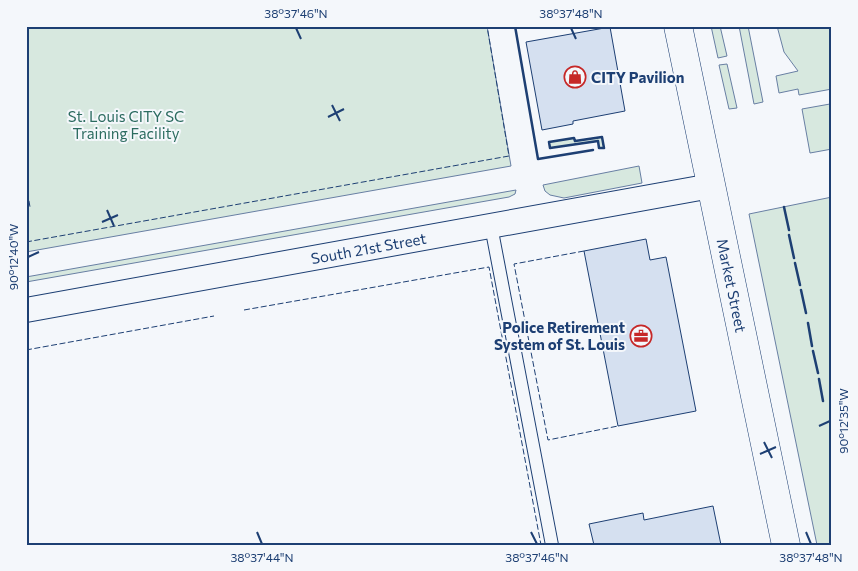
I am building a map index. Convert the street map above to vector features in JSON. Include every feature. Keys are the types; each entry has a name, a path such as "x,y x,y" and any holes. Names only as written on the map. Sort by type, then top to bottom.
{"main road":[{"name":"Market Street","path":"678,26 786,545"}],"street":[{"name":"South 21st Street","path":"26,310 711,186"}],"lane":[{"path":"491,226 552,545"}],"green space":[{"name":"St. Louis CITY SC Training Facility","path":"26,26 487,26 511,166 26,252"},
{"path":"711,26 720,26 727,56 718,58"},
{"path":"739,26 748,26 763,102 754,104"},
{"path":"777,26 832,26 832,89 799,95 798,89 779,93 776,76 798,71 784,52"},
{"path":"727,64 737,108 729,109 719,65"},
{"path":"830,104 832,149 810,153 802,109"},
{"path":"602,137 604,148 599,148 598,141 550,148 549,142 574,138 575,141"},
{"path":"639,166 642,183 564,198 550,195 545,191 543,185"},
{"path":"516,190 515,194 509,197 26,282 26,277"},
{"path":"832,197 832,545 817,545 749,214"}],"building":[{"name":"CITY Pavilion","path":"610,27 625,111 573,121 573,124 542,130 526,42"},
{"name":"Police Retirement System of St. Louis","path":"646,239 650,260 666,257 696,411 618,426 584,251"},
{"path":"713,506 721,545 594,545 589,524 643,513 644,520"}],"fence":[{"path":"26,242 509,156 487,26"},
{"path":"26,184 30,207"},
{"path":"584,251 514,264 548,440 618,426"},
{"path":"244,310 489,267 541,545"},
{"path":"26,350 214,316"}],"wall":[{"path":"515,26 538,159 593,150"},
{"path":"602,137 604,148 599,148 598,141 550,148 549,142 574,138 575,141 602,137"},
{"path":"784,207 789,230"},
{"path":"789,235 794,258"},
{"path":"795,263 800,285"},
{"path":"801,290 806,313"},
{"path":"808,323 812,346"},
{"path":"813,351 818,373"},
{"path":"819,379 823,401"}],"place":[{"name":"CITY Pavilion","path":"575,77"},
{"name":"Police Retirement System of St. Louis","path":"641,336"}]}
